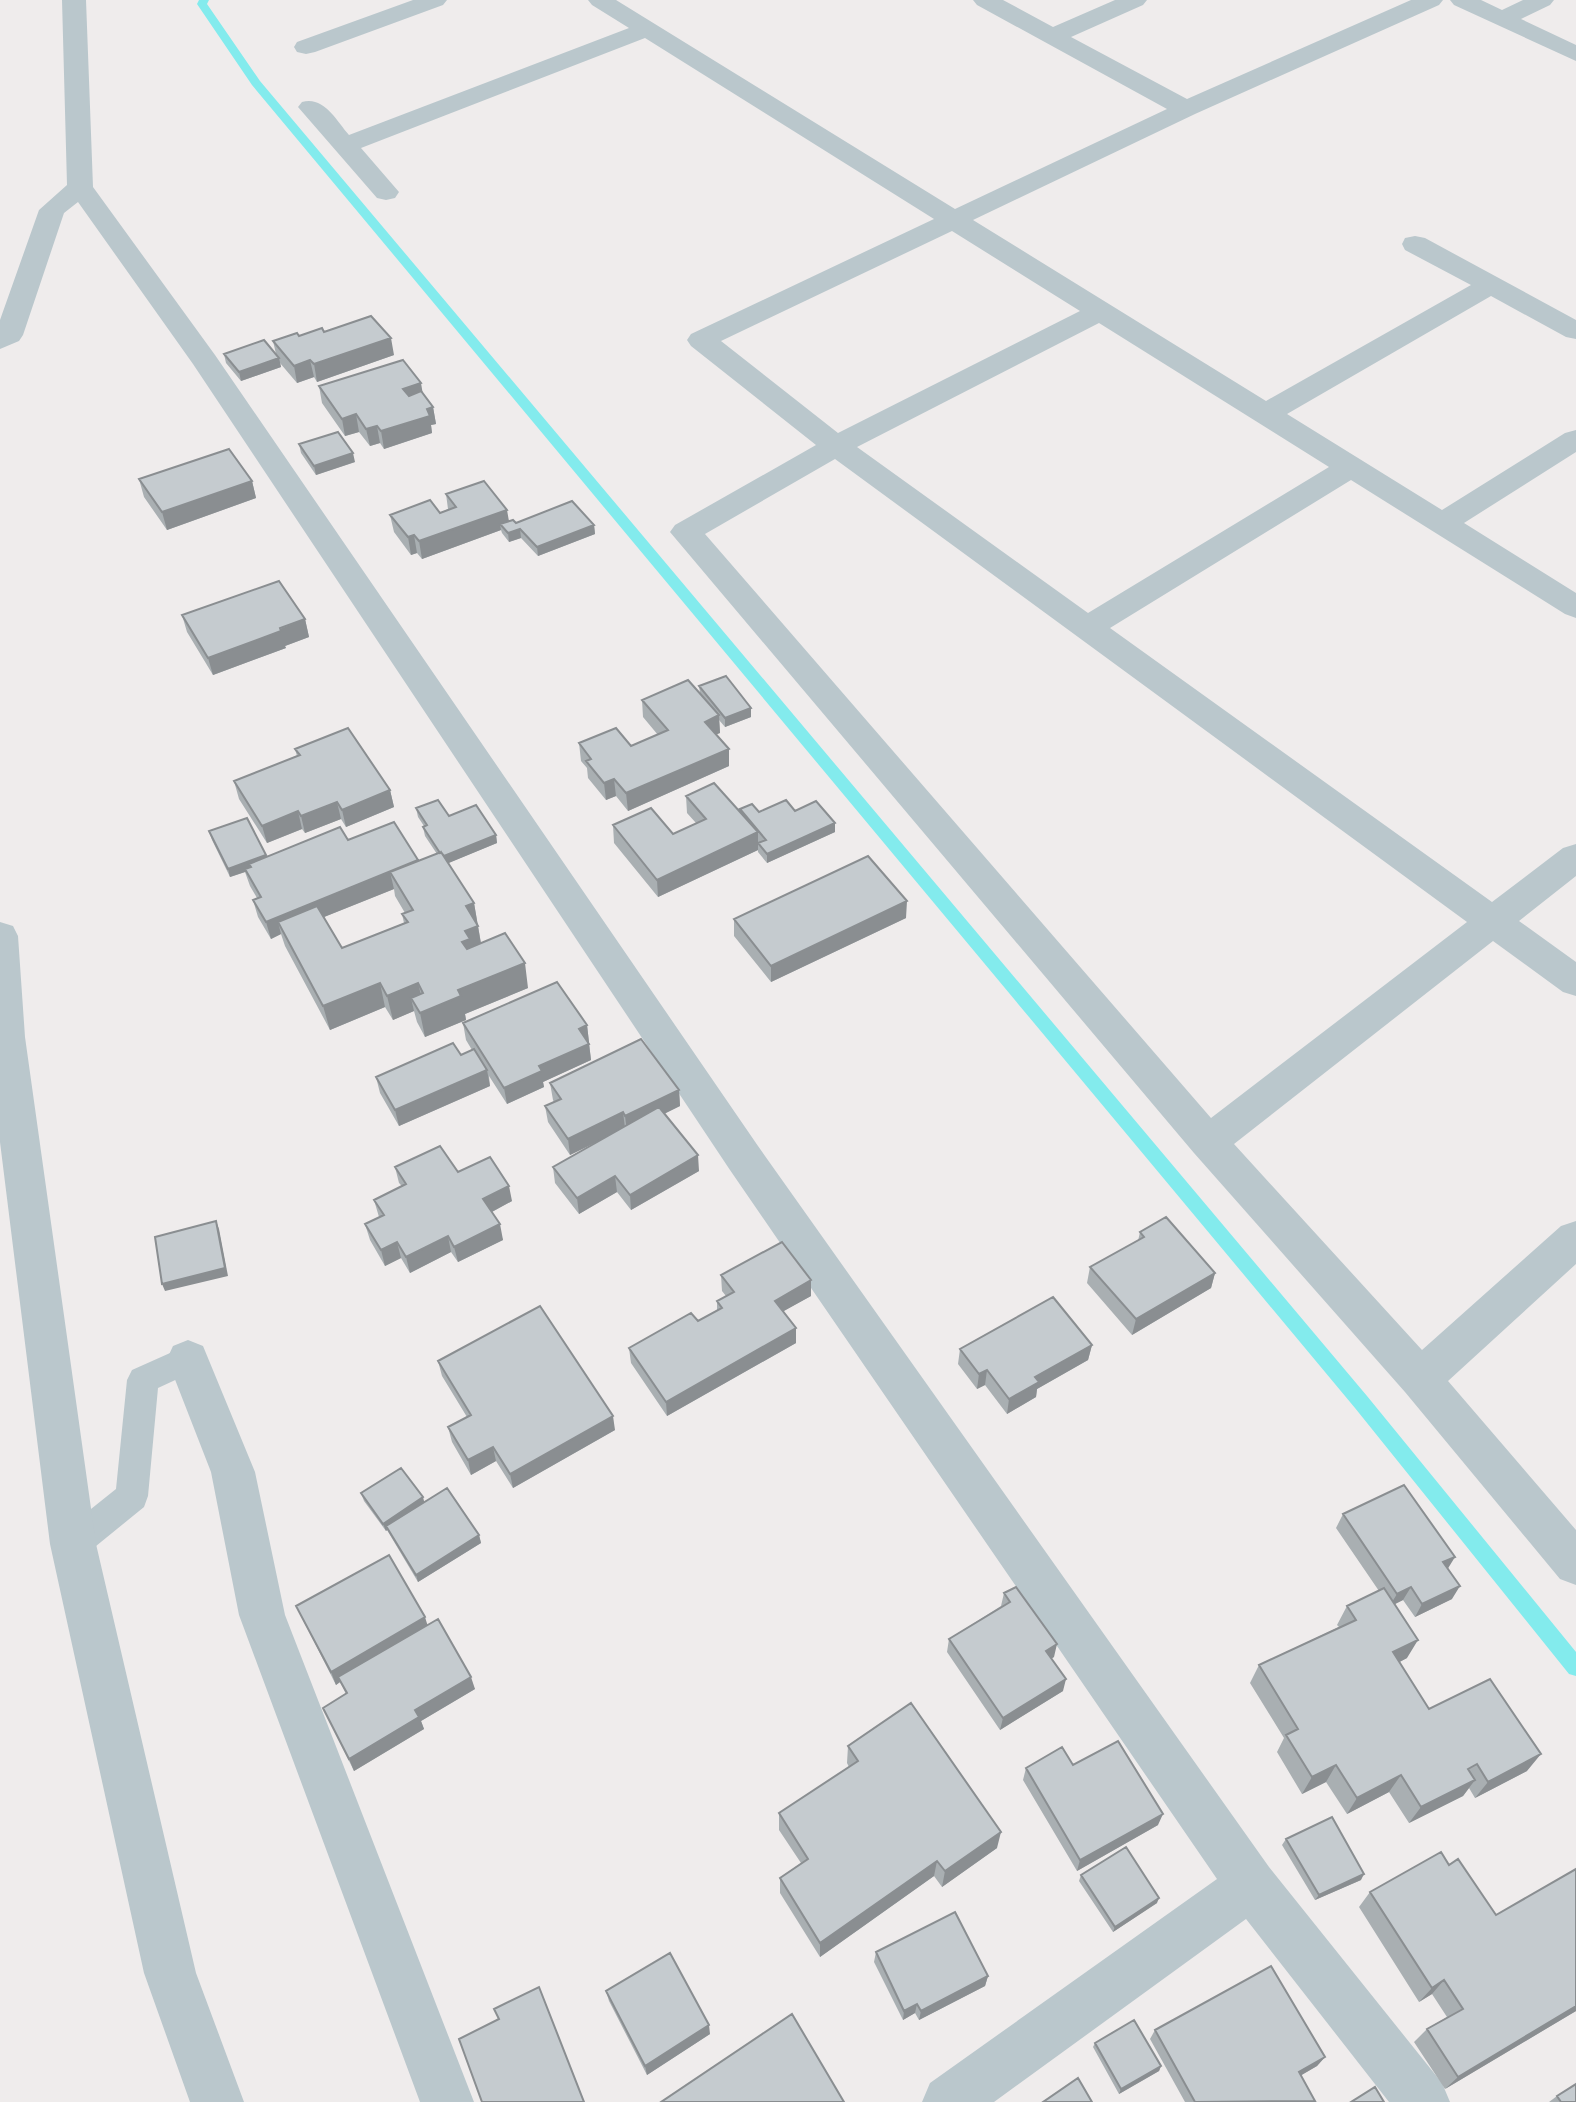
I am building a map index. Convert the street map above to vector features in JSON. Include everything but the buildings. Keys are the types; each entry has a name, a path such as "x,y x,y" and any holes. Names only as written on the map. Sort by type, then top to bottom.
{"street":[{"path":"74,0 80,187 205,361 744,1158 1251,1885 1423,2102"},
{"path":"306,47 435,0"},
{"path":"600,0 1576,607"},
{"path":"985,0 1186,109"},
{"path":"1053,36 1135,0"},
{"path":"1431,0 1186,109 701,340 836,446 1576,982"},
{"path":"1462,0 1576,54"},
{"path":"1503,19 1542,0"},
{"path":"346,145 649,29"},
{"path":"311,107 386,192"},
{"path":"0,340 9,335 52,209 80,187"},
{"path":"1415,244 1576,331"},
{"path":"1264,415 1491,285"},
{"path":"1101,311 836,446 686,532 1208,1142 1420,1380 1576,1564"},
{"path":"1443,523 1576,439"},
{"path":"1087,628 1351,467"},
{"path":"1208,1142 1576,857"},
{"path":"0,936 6,1037 73,1544 170,1973 217,2102"},
{"path":"1420,1380 1576,1237"},
{"path":"188,1359 233,1472 262,1615 447,2102"},
{"path":"948,2102 1251,1885"}],"lane":[{"path":"73,1544 132,1496 142,1380 188,1359"}],"waterway":[{"path":"204,0 202,4 256,83 1361,1402 1576,1667"}]}
